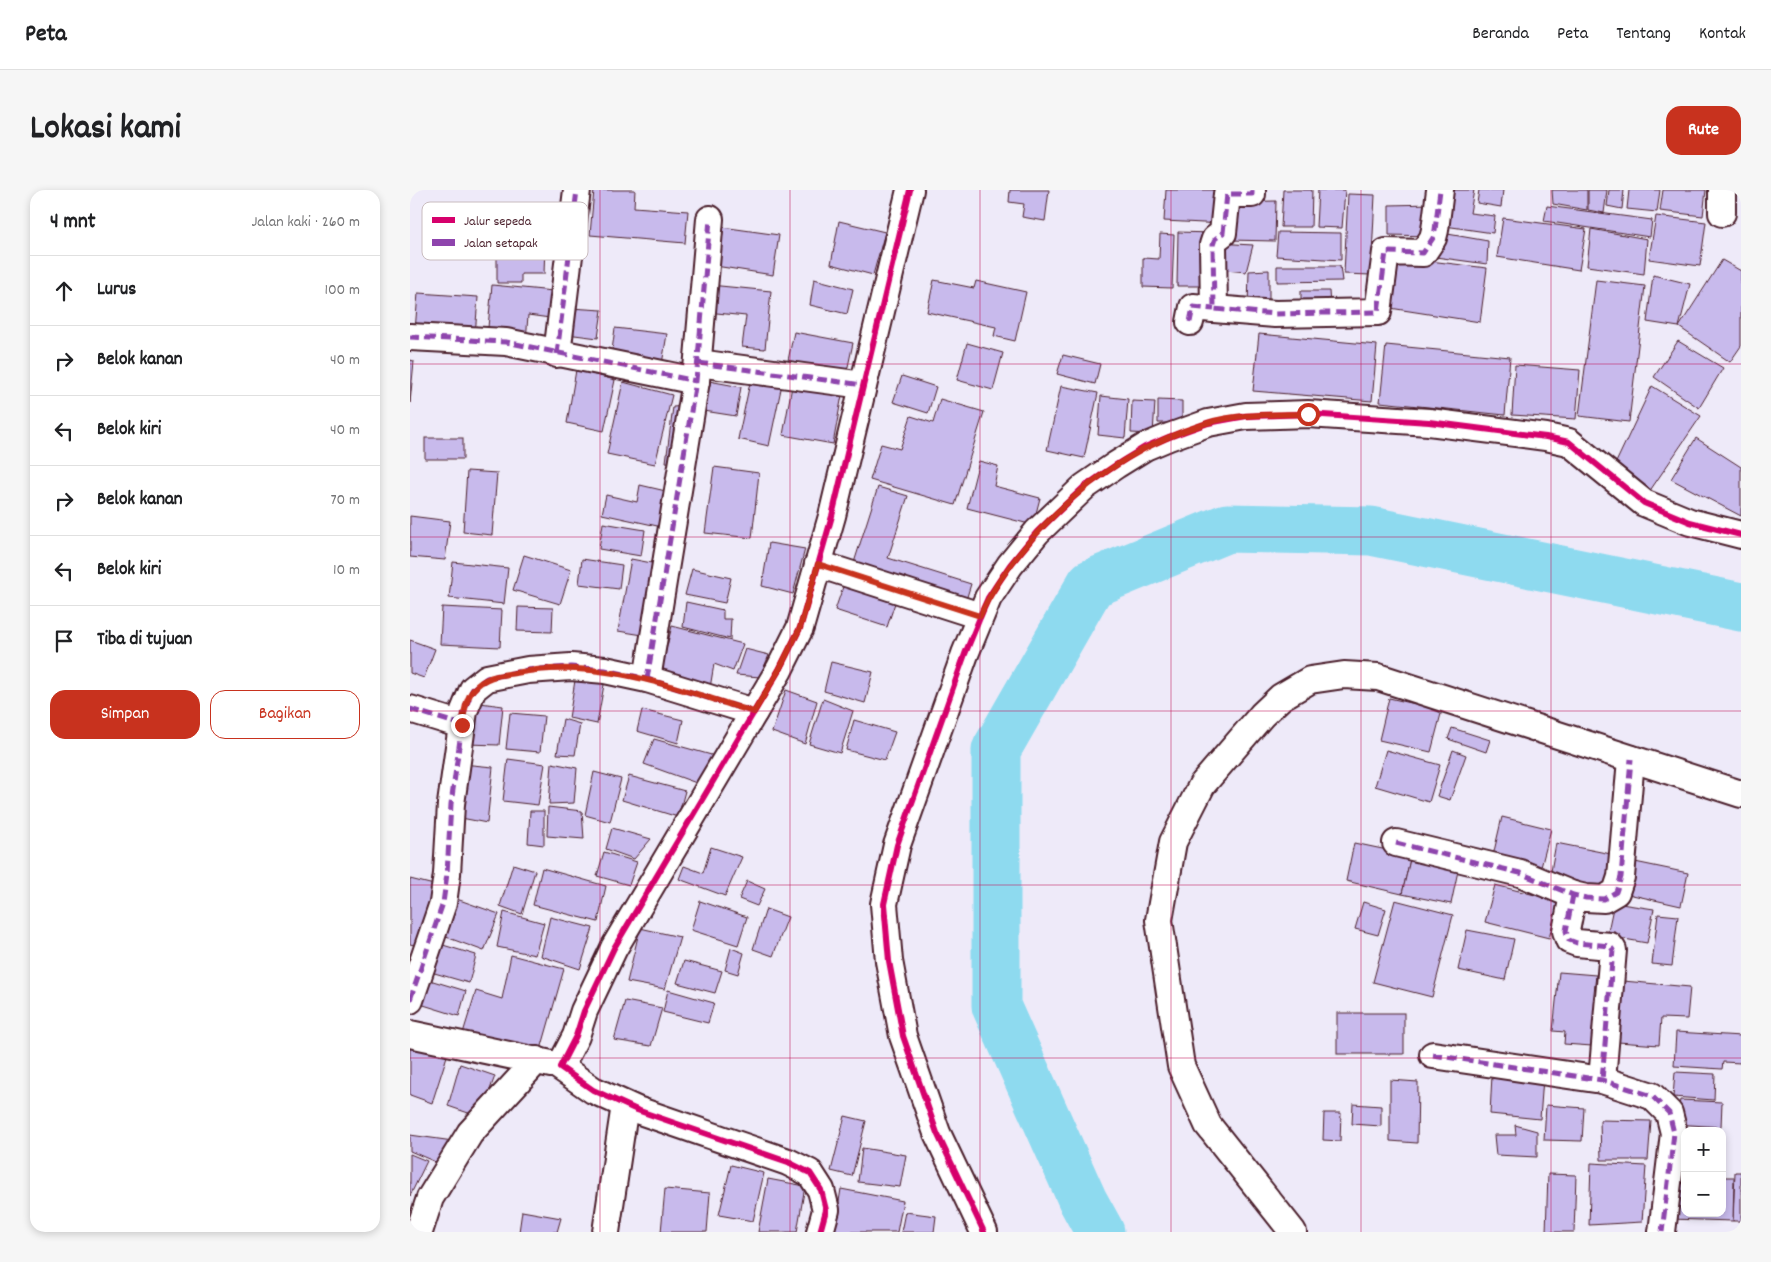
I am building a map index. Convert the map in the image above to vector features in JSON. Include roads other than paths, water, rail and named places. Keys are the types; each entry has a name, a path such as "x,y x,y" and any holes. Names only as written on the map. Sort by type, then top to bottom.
{"street":[{"path":"419,1232 430,1198 470,1134 576,1036 584,1011 614,948 779,670 800,628 832,516 910,190"},
{"path":"1214,309 1212,245 1215,239 1224,233 1227,194 1252,194 1252,190"},
{"path":"1190,322 1193,307 1275,314 1378,312 1386,252 1423,253 1432,238 1440,190"},
{"path":"647,679 697,372 710,219"},
{"path":"557,354 568,260"},
{"path":"410,336 506,342 557,354 697,372 863,385"},
{"path":"984,1232 937,1133 903,1036 889,961 884,904 897,845 988,598 1010,565 1037,532 1084,487 1138,451 1208,422 1246,416 1308,414 1429,422 1569,442 1644,504 1690,522 1741,535"},
{"path":"818,564 980,616"},
{"path":"410,1000 442,903 447,874 451,804 464,711 473,690 487,678 528,670 571,668 605,670 647,679 754,712"},
{"path":"1293,1232 1208,1125 1181,1066 1159,920 1173,842 1202,785 1262,715 1281,697 1310,680 1344,675 1378,677 1741,794"},
{"path":"410,709 462,725"},
{"path":"1396,843 1520,873 1574,895 1604,899 1616,892 1621,877 1631,759"},
{"path":"1574,895 1566,931 1567,937 1572,942 1608,946 1613,950 1602,1080"},
{"path":"410,1034 549,1063 593,1090 625,1105 788,1162 810,1173 822,1190 826,1210 820,1232"},
{"path":"1433,1055 1602,1080 1652,1096 1669,1113 1674,1133 1662,1232"},
{"path":"606,1232 625,1105"}],"waterway":[{"path":"1100,1232 1083,1201 996,1006 996,750 1091,584 1227,528 1371,531 1741,607"}]}
